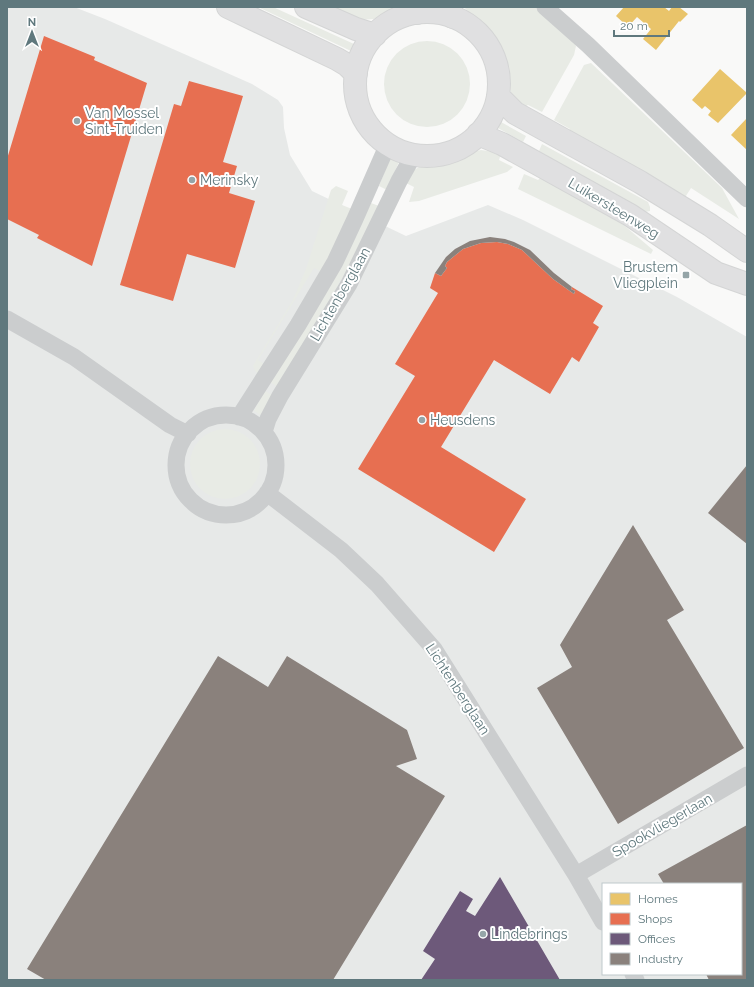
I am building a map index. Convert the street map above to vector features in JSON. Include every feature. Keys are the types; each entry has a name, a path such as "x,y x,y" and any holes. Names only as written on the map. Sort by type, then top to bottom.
{"main road":[{"path":"228,7 337,59 347,65 356,74"},
{"path":"306,7 356,29 374,35"},
{"path":"418,10 429,12 452,12 485,40 494,58 499,77 498,96 494,110 487,123 478,134 464,145 448,152 431,155 414,154 400,150 388,144 375,134 365,121 355,90 359,60 366,46 374,35 387,24 418,10"},
{"path":"498,96 515,113 640,182 710,225 747,251"},
{"name":"Luikersteenweg","path":"478,134 502,144 630,215 716,272 747,284"}],"street":[{"path":"545,7 588,45 747,199"},
{"name":"Lichtenberglaan","path":"240,417 302,319 335,262 388,144"},
{"name":"Lichtenberglaan","path":"264,432 268,419 280,396 349,284 399,181 414,154"},
{"path":"7,319 74,357 170,425 188,434"},
{"path":"220,416 240,417 259,426 264,432 276,460 275,473 273,483 267,493 256,505 242,512 226,515 211,513 197,506 185,494 176,468 177,455 181,444 196,426 209,419 220,416"},
{"name":"Lichtenberglaan","path":"267,493 341,550 377,584 434,649 576,875 602,920"},
{"name":"Spookvliegerlaan","path":"576,875 747,775"}],"shaded area":[{"path":"7,7 74,7 105,19 252,84 278,100 283,107 284,128 290,155 312,191 406,236 488,205 523,220 677,297 747,337 747,980 7,980"},
{"path":"258,7 273,7 354,44 351,51"},
{"path":"333,7 399,7 374,19 359,20"},
{"path":"464,7 536,7 570,36 576,46 574,55 542,112 528,105 522,109 511,94 506,65 500,50 491,36"},
{"path":"419,41 435,41 444,44 458,53 467,67 470,76 470,92 467,101 458,115 444,124 435,127 419,127 403,120 396,115 391,108 384,92 384,76 391,60 396,53 403,48"},
{"path":"591,63 722,188 739,219 691,188 684,199 567,133 570,129 554,120 584,65"},
{"path":"501,122 526,136 523,142 498,128"},
{"path":"542,144 648,202 650,211 645,212 539,151"},
{"path":"481,150 501,153 499,160 513,167 507,172 419,201 409,202 414,187 404,182 412,171 421,166 444,164 464,154"},
{"path":"390,158 399,162 387,190 379,186"},
{"path":"524,174 538,180 541,177 619,221 653,250 651,254 518,189"},
{"path":"336,186 348,191 342,205 352,209 324,273 314,268 258,360 267,366 260,376 255,371 253,366 293,300 306,269 331,190"},
{"path":"371,203 379,206 358,251 278,387 270,382 352,243"},
{"path":"265,391 272,395 261,415 254,411"},
{"path":"218,429 232,429 245,435 254,444 258,450 260,464 258,478 250,489 239,497 232,499 218,499 211,497 200,489 192,478 190,471 190,457 192,450 200,439 211,431"}],"building: Homes":[{"path":"624,7 664,7 669,11 672,7 679,7 688,14 680,22 679,21 656,50 643,39 651,29 637,17 628,27 616,16"},
{"path":"720,69 747,93 718,123 708,115 711,111 705,106 702,109 692,100"},
{"path":"747,118 747,150 731,135"}],"building: Shops":[{"name":"Van Mossel Sint-Truiden","path":"44,36 95,57 94,60 147,83 92,266 37,238 39,235 7,219 7,159"},
{"name":"Merinsky","path":"189,81 243,96 223,162 237,166 229,193 255,201 235,268 187,254 173,301 120,285 174,104 181,106"},
{"name":"Heusdens","path":"497,242 508,244 522,250 553,279 574,294 575,291 571,289 572,287 603,306 593,323 599,327 579,362 572,357 550,394 494,360 441,447 526,499 494,552 358,469 415,376 395,364 438,293 430,288 435,273 441,276 447,268 445,266 447,262 463,249 481,243"}],"building: Offices":[{"name":"Lindebrings","path":"500,877 560,980 421,980 435,959 423,951 460,891 473,899 466,911 475,916"}],"building: Industry":[{"path":"490,237 505,239 530,250 554,273 572,287 571,289 575,291 574,294 553,279 522,250 508,244 497,242 481,243 463,249 447,262 445,266 447,268 441,276 435,273 446,257 455,249 470,241"},
{"path":"747,465 747,544 708,513"},
{"path":"633,525 684,610 667,620 744,748 618,824 537,688 572,667 560,645"},
{"path":"218,656 268,687 287,656 407,730 417,759 396,766 445,796 333,980 46,980 27,969"},
{"path":"747,825 747,980 709,980 706,975 742,975 742,883 663,883 658,874"}],"place":[{"name":"Van Mossel Sint-Truiden","path":"77,121"},
{"name":"Merinsky","path":"192,180"},
{"name":"Brustem Vliegplein","path":"686,275"},
{"name":"Heusdens","path":"422,420"},
{"name":"Lindebrings","path":"483,934"}]}
